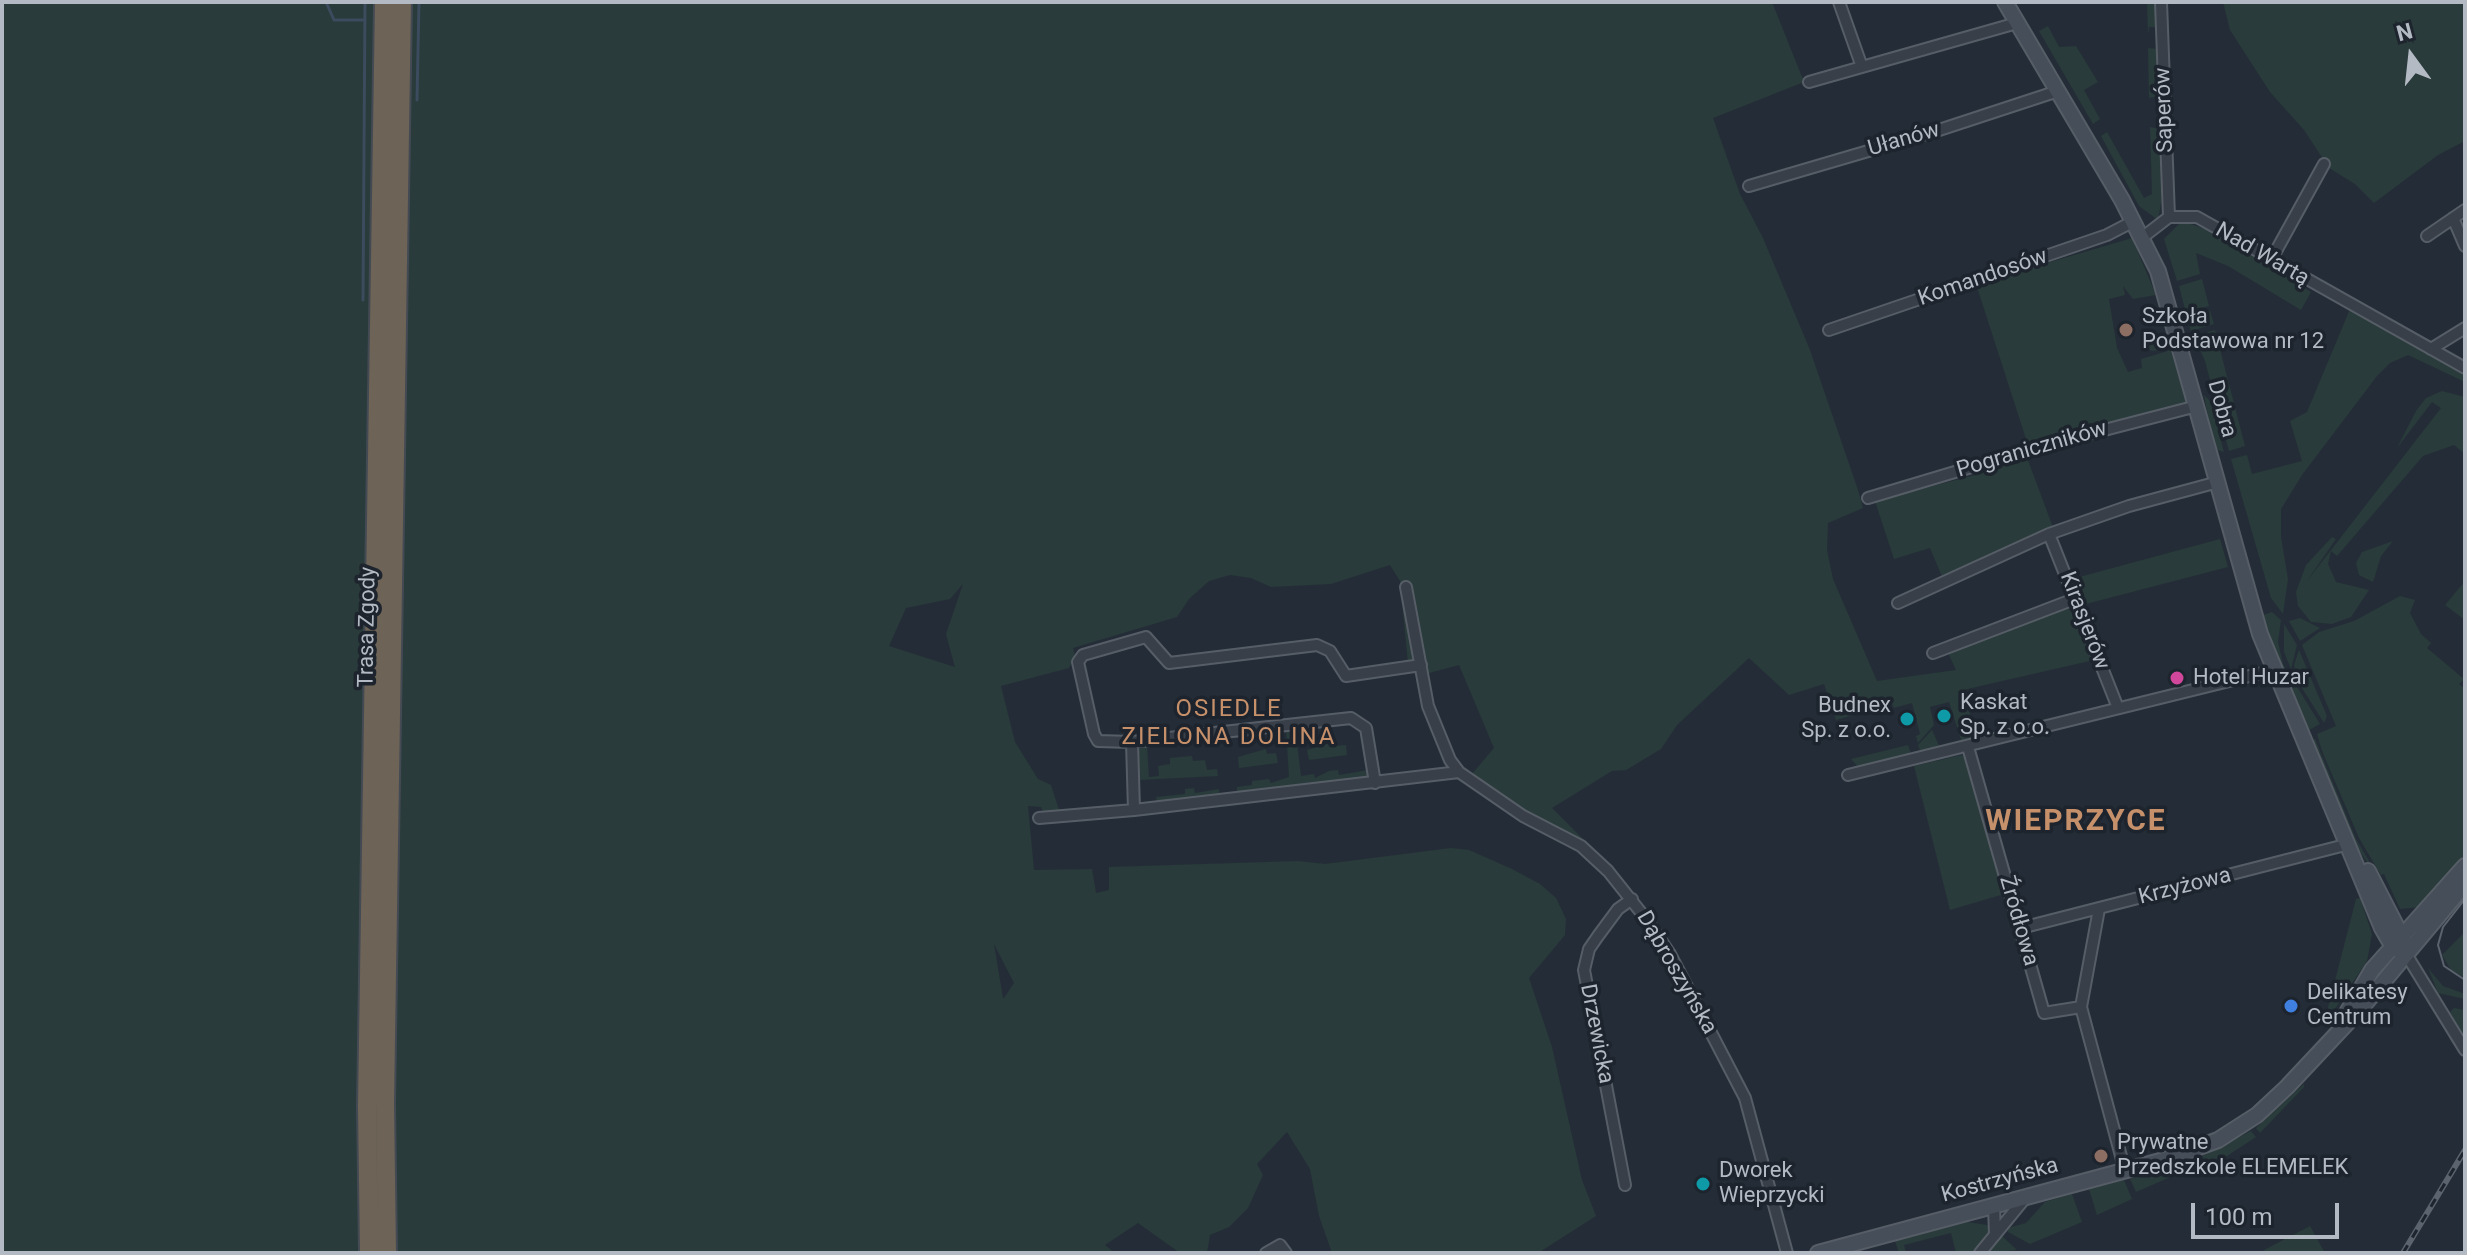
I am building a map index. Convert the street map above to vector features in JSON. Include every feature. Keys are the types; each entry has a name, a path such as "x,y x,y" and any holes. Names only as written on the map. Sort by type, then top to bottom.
{"highway":[{"name":"Trasa Zgody","path":"369,1253 370,891 384,2"},
{"name":"Trasa Zgody","path":"387,1253 385,1102 402,2"}],"street":[{"path":"1839,2 1862,67"},
{"name":"Dobra","path":"2005,2 2143,237 2170,303 2248,599 2274,670 2382,928 2400,945"},
{"name":"Saperów","path":"2161,2 2169,217"},
{"path":"1809,82 2017,23"},
{"name":"Ułanów","path":"1749,186 2058,91"},
{"path":"2271,260 2324,164"},
{"path":"2427,236 2465,210"},
{"path":"2143,237 2169,217"},
{"name":"Nad Wartą","path":"2169,217 2197,217 2465,368"},
{"path":"2453,218 2465,246"},
{"name":"Komandosów","path":"1829,330 2107,235 2134,221"},
{"path":"2431,349 2465,328"},
{"name":"Pograniczników","path":"1868,498 2035,448 2197,406"},
{"path":"1898,603 2049,534 2129,506 2218,482"},
{"name":"Kirasjerów","path":"2049,534 2077,598 2118,708"},
{"name":"Dąbroszyńska","path":"1406,587 1428,706 1450,760 1459,772 1523,816 1581,846 1632,899 1670,954 1745,1098 1787,1253"},
{"path":"1933,653 2077,598"},
{"path":"1375,783 1366,728 1351,718 1132,742 1098,741 1077,668 1083,655 1146,637 1169,663 1317,645 1330,651 1346,676 1421,665"},
{"path":"1848,775 2274,670"},
{"path":"1132,742 1134,810"},
{"name":"Źródłowa","path":"1968,747 2044,1013 2081,1007"},
{"path":"1039,818 1459,772"},
{"name":"Krzyżowa","path":"2021,928 2350,846"},
{"name":"Kostrzyńska","path":"1818,1253 2125,1171 2192,1151 2239,1128 2280,1095 2339,1028 2363,1006 2400,945 2465,866"},
{"name":"Kostrzyńska","path":"2400,945 2465,884"},
{"name":"Drzewicka","path":"1625,1185 1584,970 1589,949 1632,899"},
{"path":"2099,909 2081,1007 2125,1171"},
{"path":"2400,945 2465,1050"},
{"path":"1980,1253 2026,1197"},
{"path":"1994,1206 1997,1221 1995,1235"},
{"path":"1266,1253 1280,1245 1286,1253"}],"shaded area":[{"path":"2,2 1772,2 1804,82 1713,118 1740,194 1763,238 1810,350 1858,490 1863,508 1828,523 1827,550 1833,579 1877,681 1956,670 1948,653 2063,608 2075,611 2094,660 1963,690 1978,740 1962,743 1949,702 1930,707 1934,725 1918,743 1916,736 1920,734 1912,703 1894,708 1892,704 1836,720 1824,684 1789,695 1749,658 1677,725 1661,749 1626,770 1612,771 1552,808 1590,846 1512,805 1472,774 1494,748 1459,665 1429,673 1408,663 1400,581 1390,565 1331,584 1271,587 1251,578 1230,575 1209,581 1189,599 1177,617 1073,648 1075,656 1069,668 1001,686 1015,742 1038,779 1051,785 1060,813 1044,814 1041,807 1028,806 1034,870 1092,869 1096,893 1109,890 1109,867 1298,861 1325,864 1451,848 1469,850 1512,869 1540,884 1556,898 1566,919 1565,935 1529,978 1552,1047 1582,1180 1596,1216 1538,1253 1332,1253 1319,1216 1310,1169 1287,1132 1257,1164 1263,1175 1248,1208 1229,1227 1210,1235 1207,1253 1180,1253 1138,1223 1105,1245 1115,1253 2,1253","holes":["963,584 946,634 955,667 889,646 906,608 950,599","994,944 1014,983 1004,998 1003,998"]},
{"path":"2147,2 2157,2 2157,27 2149,27 2148,35"},
{"path":"2223,2 2465,2 2465,141 2438,155 2374,203 2355,184 2329,168 2304,130 2270,92 2230,30"},
{"path":"2048,26 2059,47 2076,46 2098,82 2084,90 2100,119 2093,124 2039,31"},
{"path":"2148,48 2158,49 2160,96 2149,98"},
{"path":"2150,127 2161,129 2163,192 2158,220 2139,206 2101,136 2107,132 2144,198 2152,194"},
{"path":"2182,221 2211,231 2311,292 2301,310 2228,266 2196,253 2200,274 2177,281 2164,239"},
{"path":"2132,238 2156,295 2133,299 2123,286 2125,295 2109,299 2117,348 2128,372 2142,368 2141,359 2171,350 2187,406 2028,445 1976,284"},
{"path":"2202,279 2209,306 2186,313 2179,286"},
{"path":"2350,309 2465,374 2465,382 2408,355 2390,363 2377,376 2302,475 2281,509 2281,537 2288,579 2283,614 2271,598 2231,459 2247,455 2252,474 2302,461 2290,421 2307,412"},
{"path":"2210,311 2214,324 2191,331 2187,317"},
{"path":"2215,330 2245,446 2229,451 2205,361 2194,336"},
{"path":"2154,333 2163,342 2154,351 2145,342"},
{"path":"2442,391 2465,397 2465,454 2454,445 2423,456 2337,556 2331,551 2328,564 2336,582 2369,590 2351,617 2332,624 2311,622 2298,606 2296,592 2306,565 2332,537 2336,539 2307,581 2441,408 2432,402 2397,448 2416,411 2426,398"},
{"path":"2204,395 2210,401 2224,452 2214,449"},
{"path":"2026,455 2054,530 1943,579 1930,548 1894,559 1875,501 1979,474"},
{"path":"2220,539 2228,567 2082,605 2072,579"},
{"path":"2393,541 2381,556 2373,582 2359,575 2356,563 2362,552"},
{"path":"2465,581 2465,620 2445,605"},
{"path":"2400,596 2415,600 2410,613 2421,634 2431,643 2427,648 2464,679 2459,684 2465,689 2465,858 2421,907 2400,909 2384,874 2381,875 2359,838 2322,751 2317,734 2336,726 2302,645 2319,632 2354,621"},
{"path":"2272,612 2281,620 2278,642 2283,664 2320,724 2307,731 2260,616"},
{"path":"2300,618 2320,628 2300,641 2289,621"},
{"path":"2284,624 2297,645 2291,669 2284,652"},
{"path":"2299,650 2327,716 2324,723 2297,680 2294,665"},
{"path":"1295,727 1301,776 1314,774 1315,778 1329,771 1338,770 1339,775 1368,770 1369,777 1237,793 1237,787 1252,785 1252,781 1269,779 1271,783 1289,777 1286,728"},
{"path":"1932,730 1940,748 1921,753 1918,745"},
{"path":"2315,739 2356,839 2380,880 2358,849 2310,741"},
{"path":"1334,742 1335,746 1346,745 1347,755 1309,760 1307,750"},
{"path":"1147,745 1149,777 1159,776 1158,766 1170,764 1170,758 1192,756 1193,761 1205,760 1207,770 1217,769 1218,776 1139,780 1137,750"},
{"path":"1908,745 1912,757 1859,768 1851,759"},
{"path":"1266,749 1267,754 1276,753 1278,763 1239,768 1238,757"},
{"path":"1962,755 1967,758 2004,894 1950,910 1914,766"},
{"path":"1194,788 1195,793 1219,789 1219,796 1157,802 1156,797 1185,794 1185,789"},
{"path":"2360,898 2372,934 2367,961 2323,1027 2356,899"},
{"path":"2465,932 2465,978 2451,970 2442,955"},
{"path":"2428,968 2443,986 2465,994 2465,999 2438,993"},
{"path":"2454,1008 2465,1010 2465,1039 2450,1012"},
{"path":"2304,1084 2304,1087 2260,1133 2256,1128"},
{"path":"2251,1131 2256,1137 2224,1158 2202,1168 2193,1161"},
{"path":"2171,1167 2175,1175 2136,1192 2130,1179"},
{"path":"2124,1180 2132,1199 2097,1215 2089,1189"},
{"path":"2072,1194 2082,1222 2030,1244 2008,1232 2008,1228 2026,1223 2045,1202"},
{"path":"1967,1222 1994,1226 1974,1253 1956,1253 1951,1233 1904,1245 1906,1253 1899,1253 1895,1241"},
{"path":"2310,1226 2325,1253 2266,1253 2264,1250"},
{"path":"2002,1236 2017,1250 1987,1253"}],"waterway":[{"path":"326,2 334,20 365,20"},
{"path":"363,300 365,2"},
{"path":"417,100 419,2"}],"tram line":[{"path":"2465,899 2443,927 2438,945 2444,966 2465,980"}],"railway":[{"path":"2403,1253 2465,1150"}],"place":[{"name":"Szkoła Podstawowa nr 12","path":"2126,330"},
{"name":"Hotel Huzar","path":"2177,678"},
{"name":"Kaskat Sp. z o.o.","path":"1944,716"},
{"name":"Budnex Sp. z o.o.","path":"1907,719"},
{"name":"Delikatesy Centrum","path":"2291,1006"},
{"name":"Prywatne Przedszkole ELEMELEK","path":"2101,1156"},
{"name":"Dworek Wieprzycki","path":"1703,1184"}],"district":[{"name":"OSIEDLE ZIELONA DOLINA","path":"1229,724"},
{"name":"WIEPRZYCE","path":"2076,822"}]}
